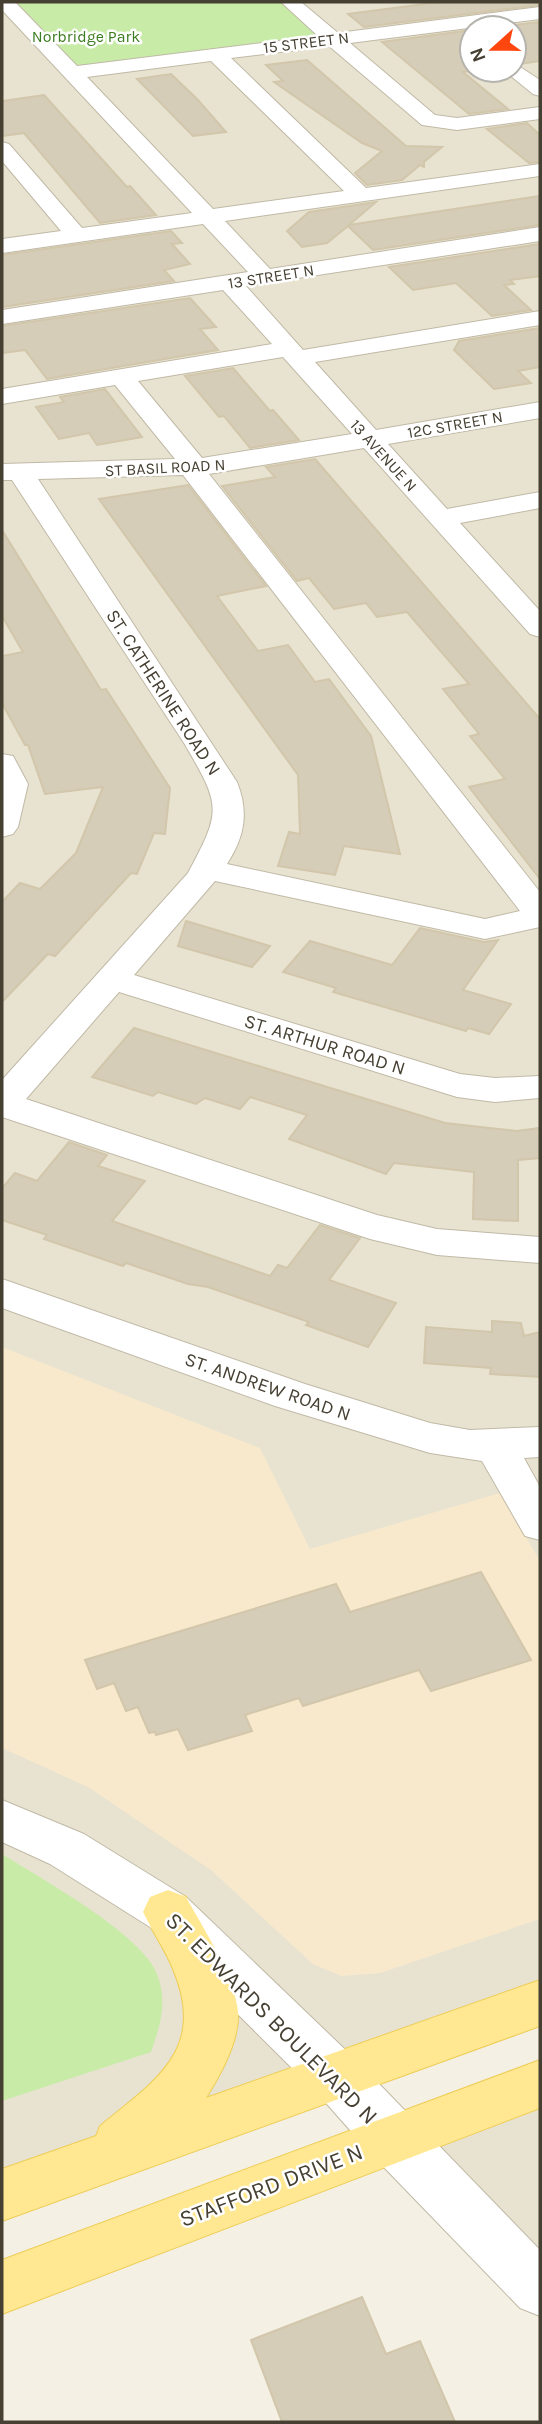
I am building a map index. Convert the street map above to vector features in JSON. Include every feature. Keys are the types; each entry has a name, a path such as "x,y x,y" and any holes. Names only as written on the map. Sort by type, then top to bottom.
{"main road":[{"path":"100,2160 178,2094 203,2057 212,2012 197,1964 168,1912"},
{"path":"2,2195 540,2003"},
{"name":"STAFFORD DRIVE N","path":"2,2287 540,2084"}],"street":[{"path":"5,2 265,277"},
{"path":"290,2 429,121 457,124 540,113"},
{"path":"436,9 456,23"},
{"name":"15 STREET N","path":"72,73 540,13"},
{"path":"13,36 35,33"},
{"path":"215,54 362,196"},
{"path":"2,148 76,235"},
{"path":"2,246 540,170"},
{"name":"13 STREET N","path":"2,317 540,234"},
{"name":"13 AVENUE N","path":"229,282 441,518 528,599 540,628"},
{"path":"2,396 121,376 540,318"},
{"path":"121,376 540,915 485,929 206,869"},
{"name":"12C STREET N","path":"369,439 540,410"},
{"name":"ST BASIL ROAD N","path":"12,472 193,468 369,439"},
{"name":"ST. CATHERINE ROAD N","path":"2,1104 206,869 222,847 230,822 228,795 200,743 12,472"},
{"path":"441,518 540,500"},
{"path":"2,763 11,779 12,790 2,827"},
{"name":"ST. ARTHUR ROAD N","path":"112,979 457,1085 495,1090 540,1087"},
{"path":"2,1104 370,1226 437,1242 540,1250"},
{"name":"ST. ANDREW ROAD N","path":"2,1293 290,1395 430,1438 470,1446 540,1442"},
{"path":"495,1446 540,1524"},
{"name":"ST. EDWARDS BOULEVARD N","path":"2,1819 67,1849 168,1912 337,2077 392,2138 540,2289"}],"shaded area":[{"path":"2,2 540,2 540,2003 2,2195"},
{"path":"2,1347 260,1448 310,1549 500,1493 540,1561 540,1919 380,1973 341,1976 313,1964 211,1870 88,1787 2,1748"},
{"path":"540,2084 540,2253 392,2138"}],"green space":[{"name":"Norbridge Park","path":"5,2 290,2 334,38 72,73"},
{"path":"2,1854 88,1908 148,1958 157,1974 162,1994 160,2023 151,2052 2,2101"}],"building":[{"path":"440,2 540,2 540,5 364,27 348,14"},
{"path":"540,22 540,61 528,63 528,23"},
{"path":"458,32 458,84 478,84 508,109 469,114 382,42"},
{"path":"307,60 406,146 442,147 424,162 424,167 420,165 402,180 367,185 355,173 382,151 362,143 274,82 283,81 266,65"},
{"path":"171,74 226,132 193,136 137,79"},
{"path":"44,95 156,215 100,223 24,133 2,136 2,101"},
{"path":"527,123 540,135 540,162 529,163 487,129"},
{"path":"540,196 540,225 373,250 348,226 327,243 302,247 287,231 309,212 376,202 349,225"},
{"path":"171,231 182,243 172,244 190,264 164,270 174,281 2,307 2,255"},
{"path":"540,244 540,276 510,280 514,284 504,285 531,310 492,316 456,283 413,290 389,267"},
{"path":"190,298 216,327 200,329 218,350 47,379 25,350 2,353 2,326"},
{"path":"540,328 540,367 518,371 531,383 494,389 454,350 459,341"},
{"path":"233,368 299,440 250,448 224,416 219,417 185,376"},
{"path":"105,389 142,437 97,445 89,433 59,439 36,407 64,402 60,397"},
{"path":"315,459 540,719 540,879 469,787 505,779 470,736 479,734 443,689 469,684 407,612 377,617 366,603 334,609 309,578 297,581 222,486 275,477 266,467"},
{"path":"188,485 266,586 217,596 258,651 288,645 315,682 329,679 371,736 400,854 344,846 335,875 278,866 289,832 300,834 298,775 99,499"},
{"path":"2,530 101,690 106,689 170,788 165,834 154,833 137,874 131,873 55,956 48,954 2,1002 2,902 20,883 40,889 76,853 103,787 45,794 28,745 25,745 2,703 2,656 23,652 2,616"},
{"path":"186,921 270,946 252,967 178,946"},
{"path":"420,928 484,942 498,940 463,990 511,1004 489,1034 468,1028 466,1031 333,992 336,988 283,972 310,941 392,965"},
{"path":"134,1028 445,1123 517,1131 540,1128 540,1158 518,1160 518,1221 473,1219 474,1172 394,1163 386,1174 289,1139 307,1115 250,1097 240,1109 205,1098 196,1104 158,1092 153,1096 92,1077"},
{"path":"69,1142 107,1155 98,1166 145,1181 112,1221 270,1276 278,1265 287,1268 320,1225 360,1238 329,1280 396,1303 368,1347 306,1325 309,1322 208,1287 188,1284 126,1263 123,1266 44,1239 47,1235 2,1220 2,1188 15,1173 37,1181"},
{"path":"492,1321 521,1323 524,1336 540,1332 540,1377 490,1374 491,1368 424,1363 426,1327 492,1332"},
{"path":"481,1572 531,1660 431,1691 419,1670 303,1706 299,1698 245,1715 252,1731 188,1750 178,1729 156,1735 155,1732 149,1733 138,1707 126,1711 114,1683 97,1689 85,1660 336,1584 350,1612"},
{"path":"362,2297 386,2354 420,2341 455,2422 282,2422 251,2340"}]}
